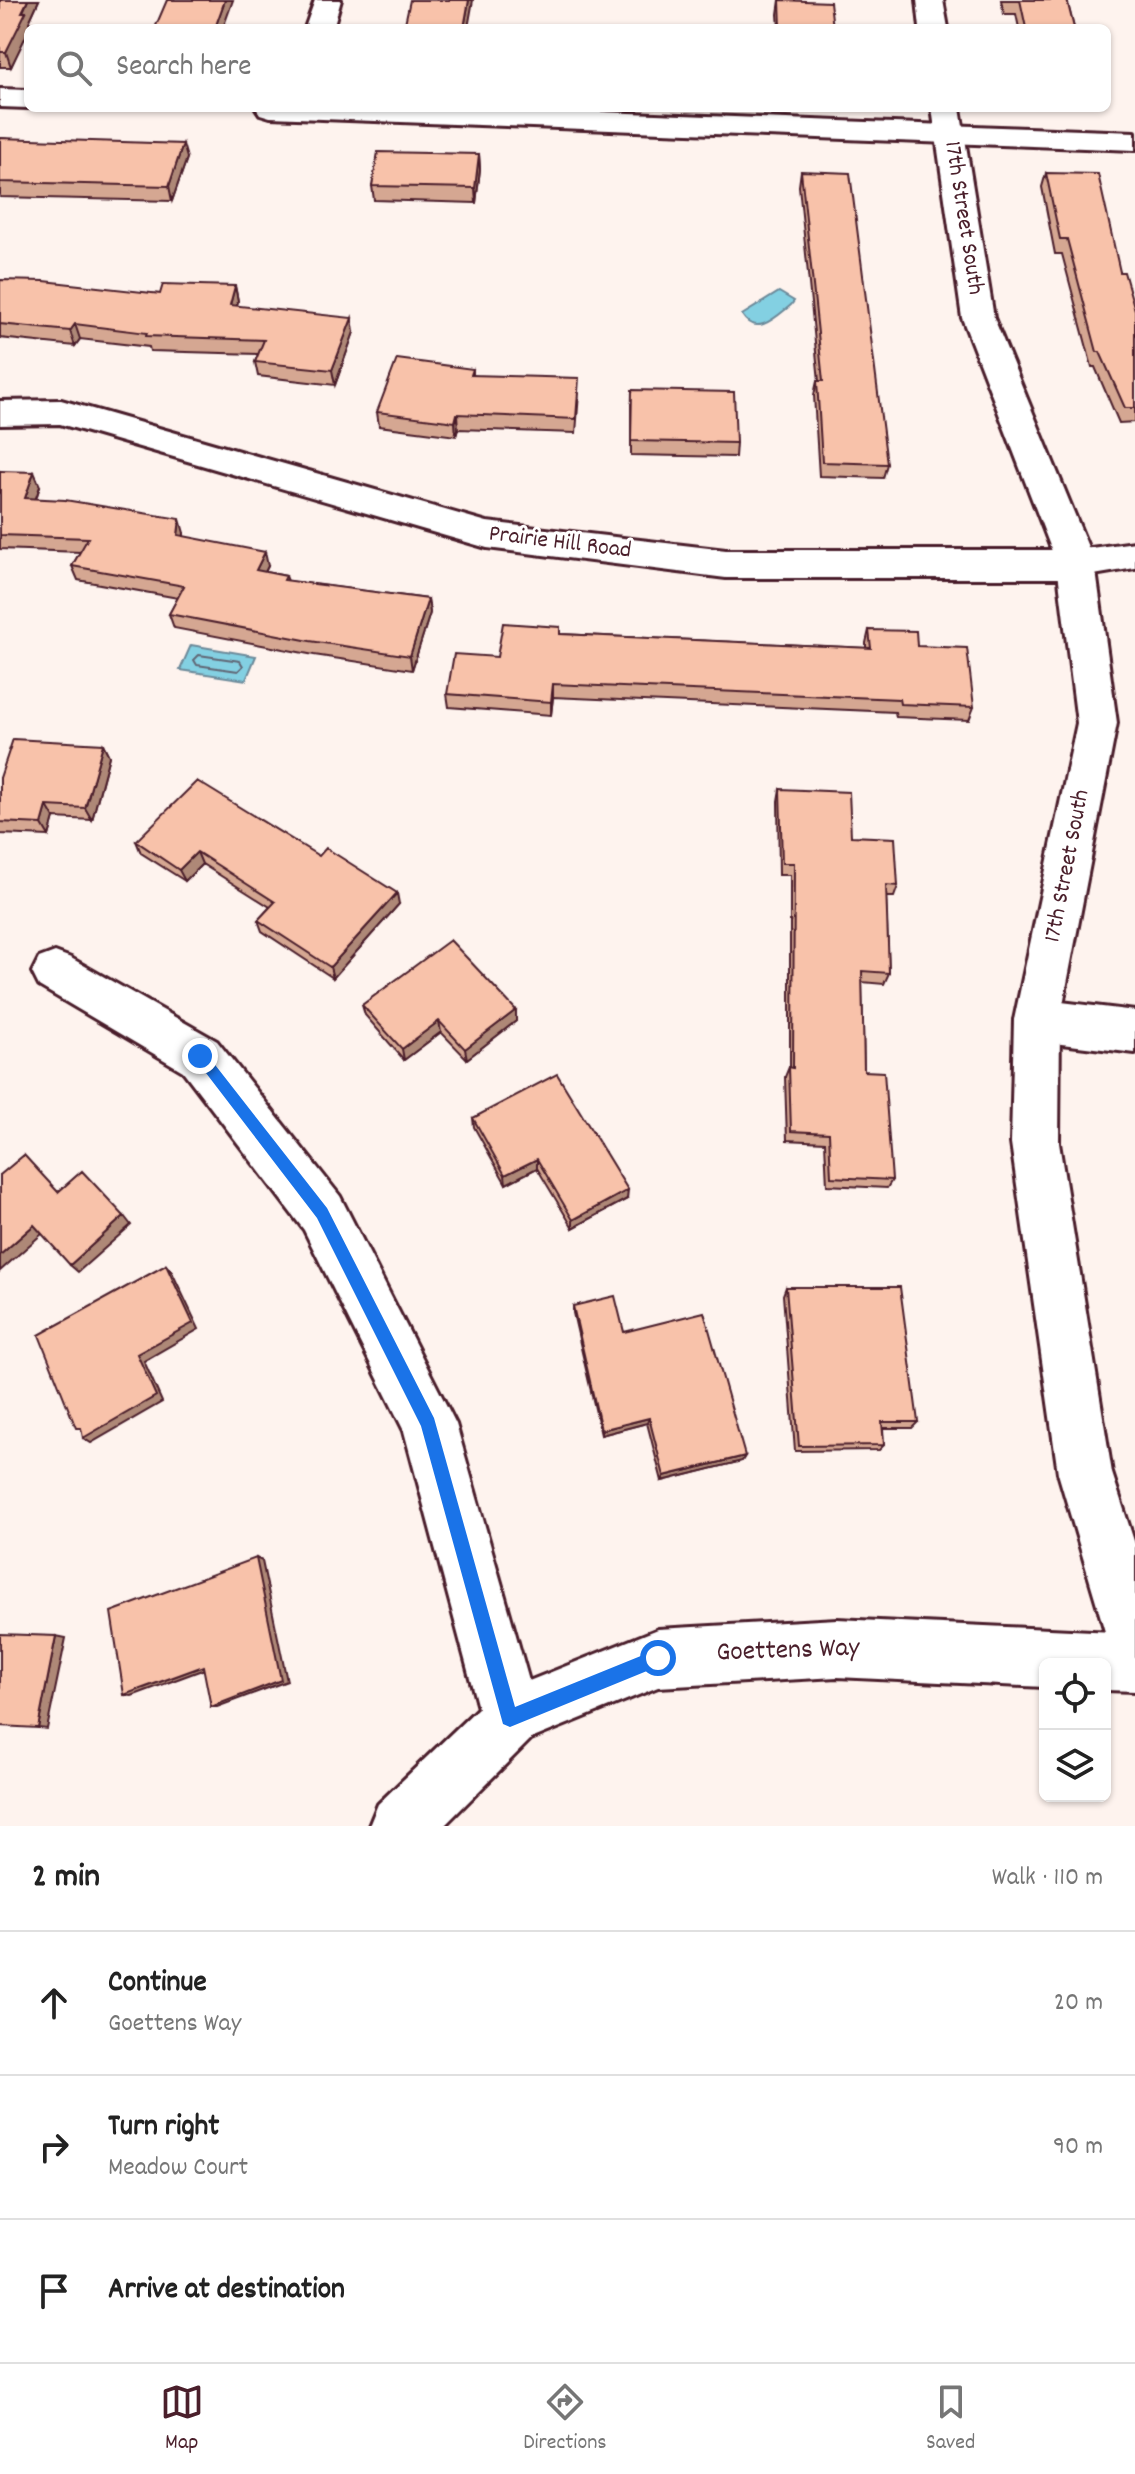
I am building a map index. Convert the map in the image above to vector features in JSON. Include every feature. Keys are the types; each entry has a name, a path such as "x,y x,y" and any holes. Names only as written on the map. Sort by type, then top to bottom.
{"street":[{"path":"320,24 328,0"},
{"path":"930,0 933,24"},
{"path":"0,98 24,99"},
{"path":"512,112 947,120 1135,141"},
{"name":"17th Street South","path":"947,120 978,318 1076,564 1097,723 1037,1020 1035,1143 1085,1473 1135,1635"},
{"name":"Prairie Hill Road","path":"0,413 61,412 487,535 726,564 1076,564 1135,555"},
{"path":"55,972 200,1056 322,1213 429,1424 510,1718"},
{"path":"1037,1020 1135,1032"},
{"name":"Goettens Way","path":"400,1826 510,1718 658,1658 837,1648 1135,1662"}],"water":[{"path":"779,292 794,301 773,319 754,325 742,315"},
{"path":"191,645 256,656 246,680 180,670"}],"building":[{"path":"0,0 28,0 22,12 26,12 6,52 0,52"},
{"path":"167,0 225,0 216,24 157,24"},
{"path":"410,0 469,0 465,24 405,24"},
{"path":"780,0 830,2 833,24 781,24"},
{"path":"1020,0 1067,0 1073,24 1025,24"},
{"path":"0,138 183,144 169,186 0,182"},
{"path":"378,152 479,154 475,188 372,186"},
{"path":"801,171 850,173 887,464 822,462 817,381 823,381"},
{"path":"1046,173 1098,174 1120,272 1124,272 1135,310 1135,408 1125,408 1100,352 1097,352 1067,239 1060,239"},
{"path":"0,280 44,281 160,294 163,284 235,286 230,305 352,318 332,370 255,362 264,340 146,336 147,333 75,324 70,331 0,324"},
{"path":"397,359 473,369 471,375 579,378 576,419 457,414 455,422 377,412"},
{"path":"632,390 734,392 736,443 631,441"},
{"path":"0,471 34,472 25,498 65,500 180,519 178,535 265,552 256,570 286,576 284,580 428,599 410,656 169,614 184,586 72,566 88,538 0,535"},
{"path":"503,623 560,627 560,634 871,648 869,630 916,631 917,646 967,648 974,707 900,704 899,699 553,684 551,702 447,694 454,654 497,657"},
{"path":"13,739 103,744 85,808 47,806 42,824 0,822 0,778"},
{"path":"197,781 319,856 326,848 397,893 330,967 258,920 275,902 197,852 179,870 136,841"},
{"path":"780,789 849,792 851,836 895,838 898,886 886,885 889,973 862,971 864,1071 884,1072 892,1180 831,1177 829,1133 791,1131 789,1067 793,1068 794,863 782,863"},
{"path":"450,940 516,1010 465,1049 439,1021 402,1049 362,1005"},
{"path":"557,1074 628,1190 573,1220 537,1159 505,1175 473,1118"},
{"path":"24,1155 58,1192 82,1171 124,1216 70,1265 34,1225 0,1255 0,1175"},
{"path":"166,1265 193,1323 137,1354 156,1396 83,1438 81,1428 76,1428 39,1335"},
{"path":"786,1287 900,1287 918,1422 882,1422 884,1445 799,1446"},
{"path":"615,1296 624,1332 704,1312 745,1456 664,1476 649,1418 601,1430 573,1306"},
{"path":"256,1558 281,1680 211,1707 203,1666 124,1695 111,1612"},
{"path":"0,1634 56,1636 38,1728 0,1726"}],"route":[{"path":"200,1056 322,1213 429,1424 510,1718 658,1658"}]}
